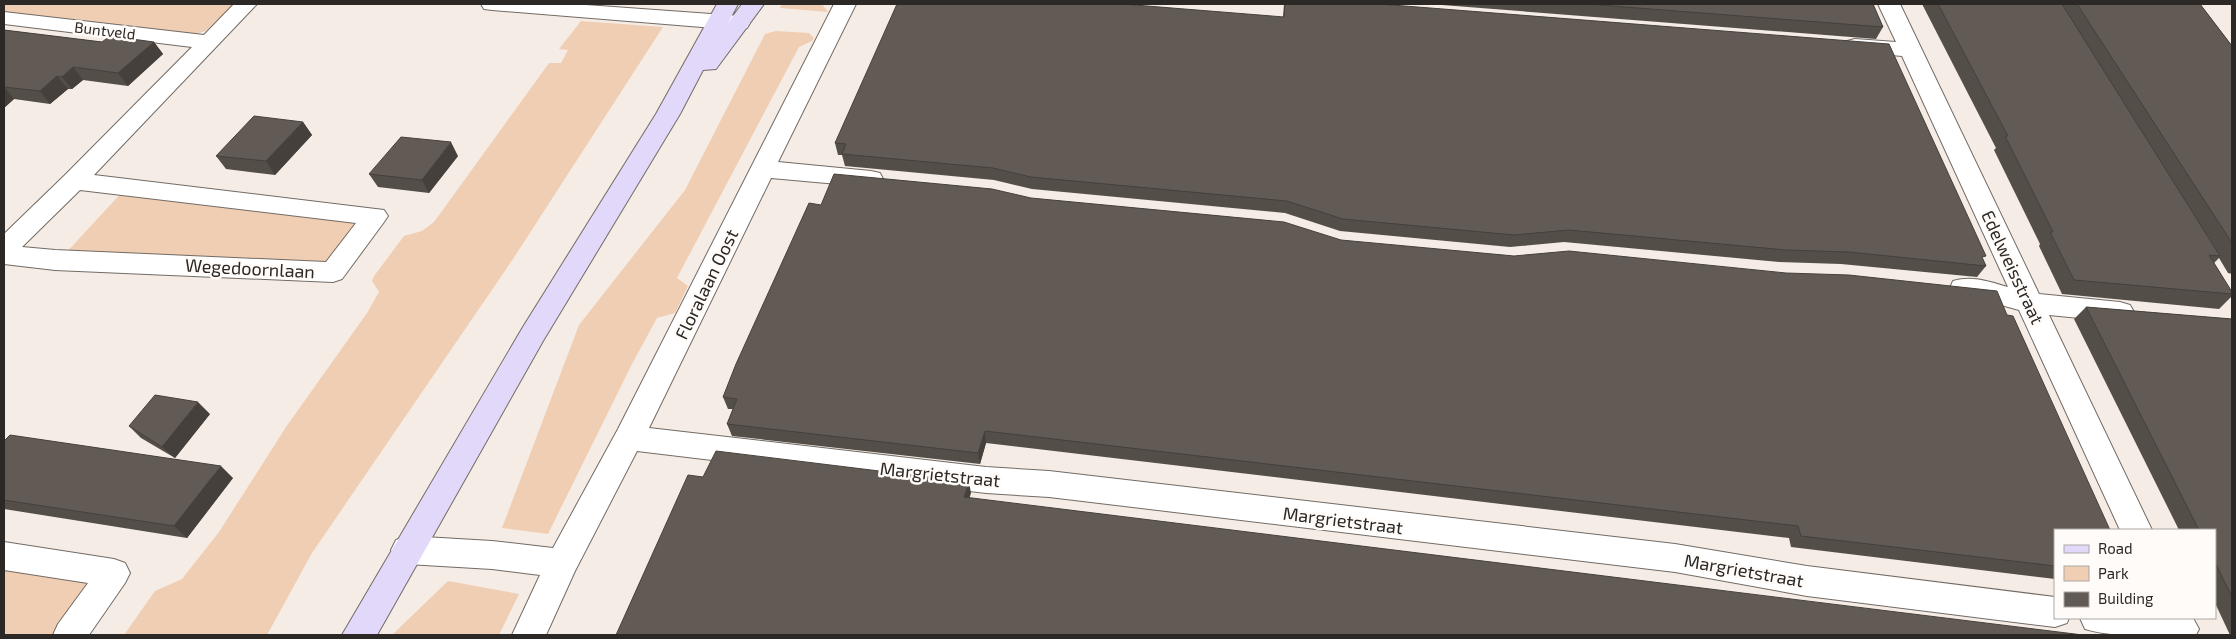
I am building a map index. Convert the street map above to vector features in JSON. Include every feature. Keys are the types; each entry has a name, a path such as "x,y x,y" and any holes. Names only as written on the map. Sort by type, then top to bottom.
{"main road":[{"path":"668,114 753,4"},
{"path":"359,635 533,334 668,114 721,12"}],"street":[{"path":"4,248 74,181 246,4"},
{"path":"492,4 721,12 739,23"},
{"name":"Floralaan Oost","path":"529,635 562,563 629,438 845,4"},
{"name":"Edelweisstraat","path":"1889,4 2136,529"},
{"name":"Buntveld","path":"4,18 207,42"},
{"path":"1832,44 1911,50"},
{"path":"763,169 898,182"},
{"name":"Wegedoornlaan","path":"4,255 55,260 333,272 375,216 74,181"},
{"path":"1936,286 1983,290 2030,303 2146,314"},
{"name":"Margrietstraat","path":"629,438 986,480 1049,484 1675,558 1807,581 2054,612"},
{"path":"407,550 492,555 562,563"},
{"path":"4,556 114,573 70,635"},
{"path":"2106,619 2181,627"}],"green space":[{"path":"4,4 234,4 206,31 195,34 4,12"},
{"path":"782,4 822,4 828,12 780,8"},
{"path":"581,21 663,27 513,259 312,553 267,635 124,635 155,591 182,579 219,532 286,427 367,313 379,292 372,281 374,276 404,236 422,231 434,222 549,63 561,63 568,50 559,49"},
{"path":"776,31 809,33 814,38 812,41 799,47 677,278 688,286 675,313 657,318 632,364 548,534 502,528 579,325 685,190 765,34"},
{"path":"124,190 361,221 327,263 65,254"},
{"path":"4,567 86,579 90,582 89,591 58,635 4,635"},
{"path":"448,581 519,594 499,635 392,635"}],"building":[{"path":"897,4 1122,4 1284,17 1285,4 1379,4 1889,44 1986,256 1982,257 1986,266 1849,252 1786,250 1569,230 1514,235 1343,219 1287,201 1031,177 993,168 842,154 846,144 835,143"},
{"path":"1586,4 1873,4 1883,27"},
{"path":"1938,4 2062,4 2220,256 2209,255 2232,294 2074,280 2050,232 2053,232 2005,136 2008,136"},
{"path":"2077,4 2200,4 2232,46 2232,243"},
{"path":"4,30 102,42 110,36 154,42 118,73 73,67 62,77 57,76 40,91 4,87"},
{"path":"254,116 303,122 266,161 216,156"},
{"path":"401,137 451,142 422,180 369,174"},
{"path":"834,174 992,189 1031,198 1284,222 1341,240 1514,256 1569,251 1786,273 1849,275 1997,291 2007,315 2013,316 2110,529 2054,529 2054,566 1801,536 1798,526 985,431 978,453 727,424 737,399 723,397 736,364 809,203 821,205"},
{"path":"2086,307 2232,319 2232,597 2216,564 2216,529 2198,529"},
{"path":"155,395 198,402 162,447 129,426"},
{"path":"10,435 221,466 174,526 4,500 4,441"},
{"path":"716,451 969,482 964,497 2083,635 616,635 688,475 703,477"}]}
